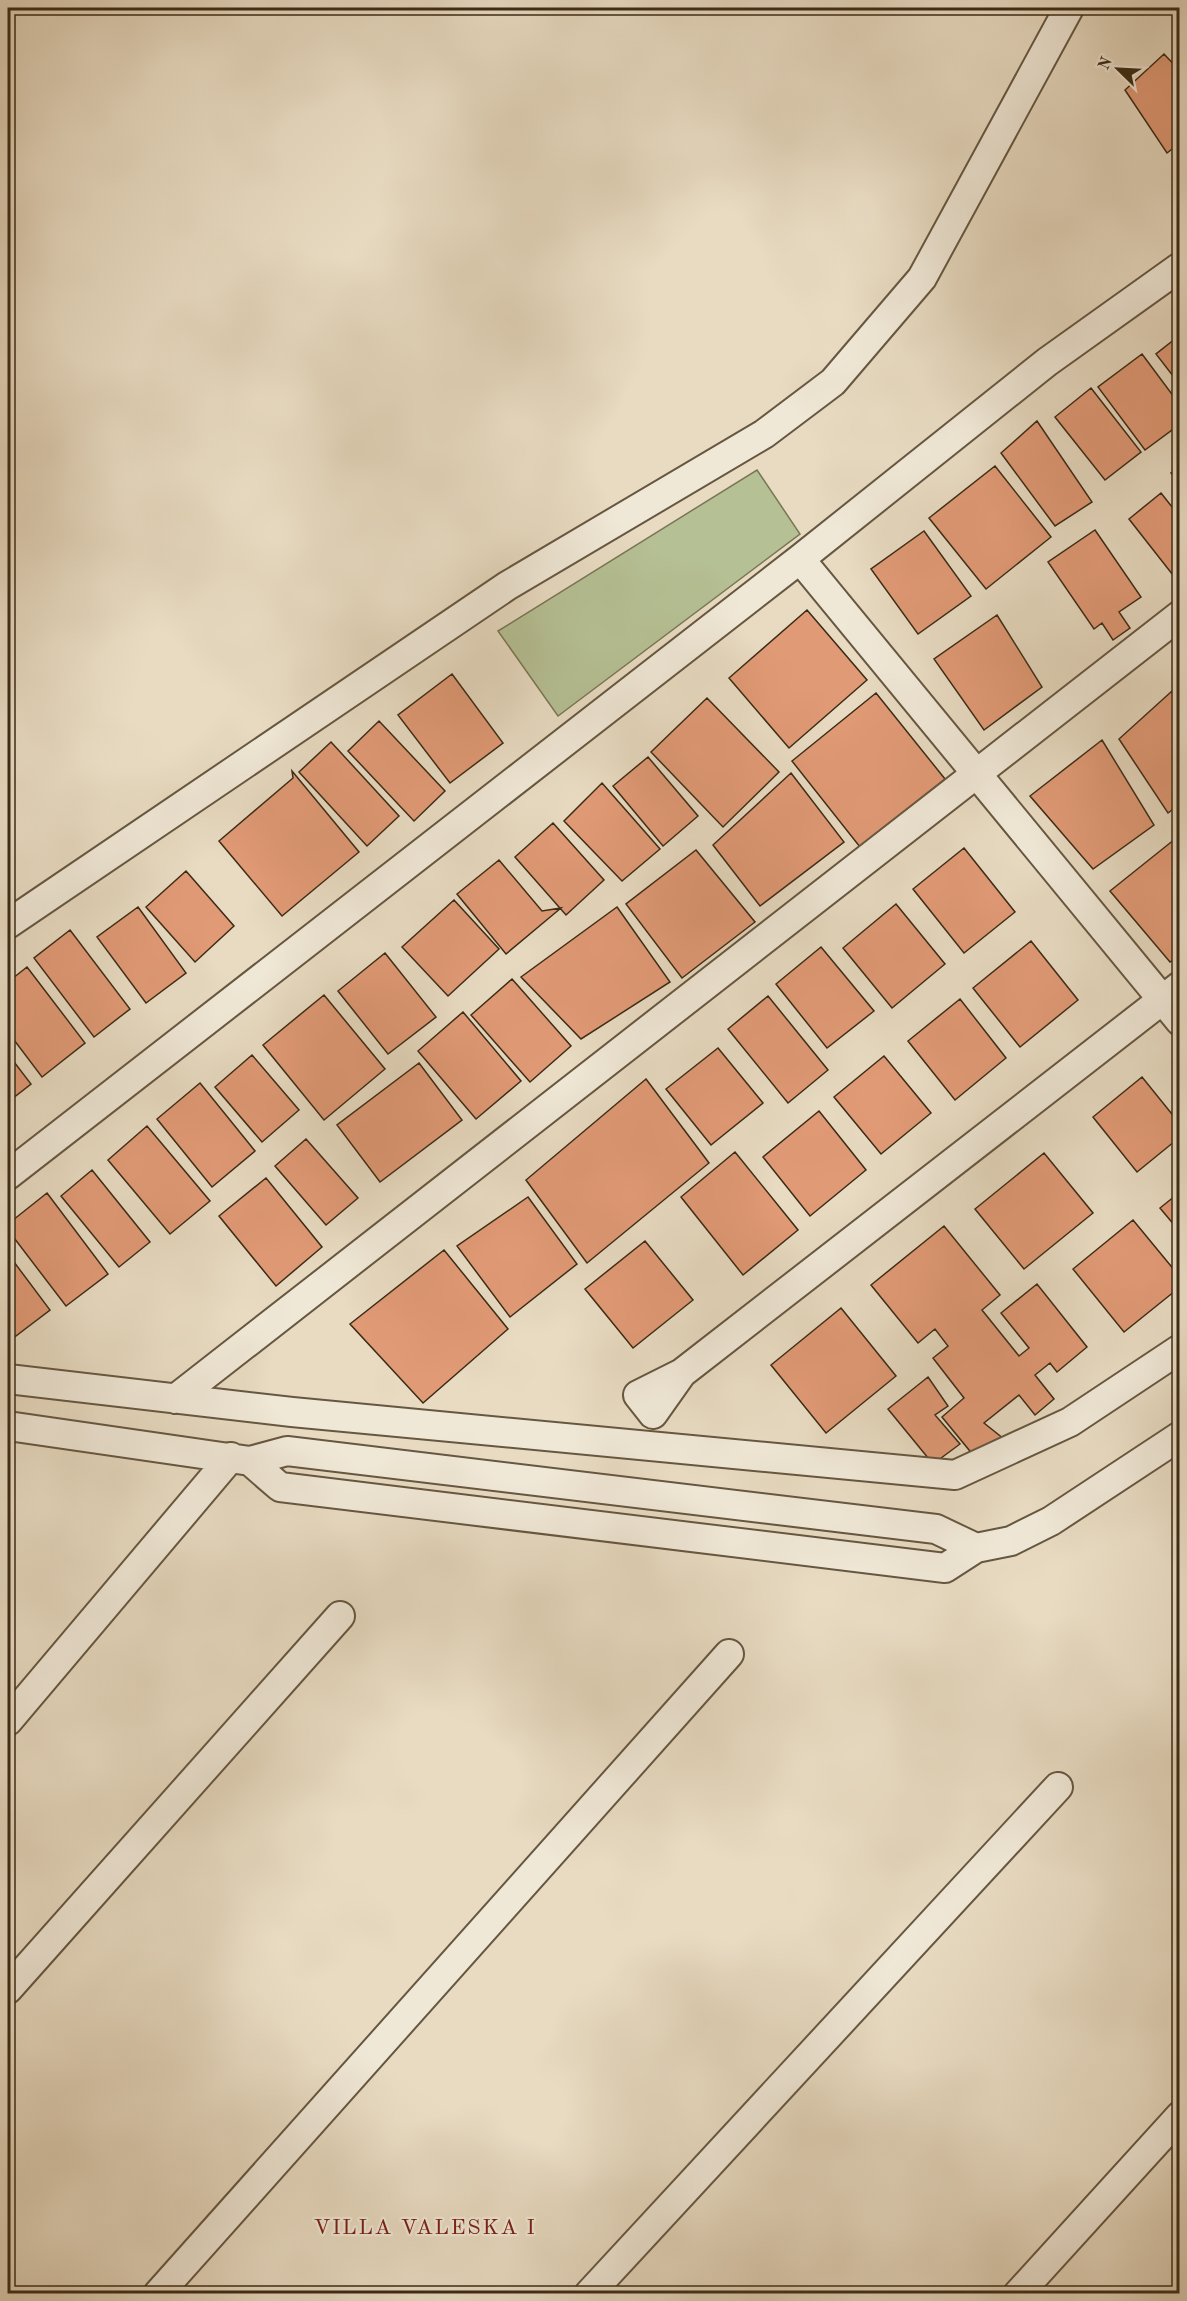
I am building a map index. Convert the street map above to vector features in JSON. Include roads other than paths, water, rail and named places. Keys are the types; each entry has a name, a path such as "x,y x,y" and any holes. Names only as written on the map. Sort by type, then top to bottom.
{"street":[{"path":"8,924 507,586 764,434 833,382 922,278 1069,8"},
{"path":"8,1175 800,559 1047,362 1179,267"},
{"path":"682,1373 1174,1002 978,773 800,559"},
{"path":"175,1399 1179,615"},
{"path":"8,1379 304,1413 956,1475 1070,1422 1179,1349"},
{"path":"8,1425 240,1459 287,1452 311,1454 936,1529 976,1548"},
{"path":"240,1459 280,1487 945,1568 976,1548 1011,1541 1051,1521 1179,1436"},
{"path":"8,1721 240,1459"},
{"path":"8,1989 340,1616"},
{"path":"158,2294 729,1654"},
{"path":"589,2294 1058,1787"},
{"path":"1018,2294 1179,2116"}],"district":[{"name":"VILLA VALESKA I","path":"425,2228"}]}
